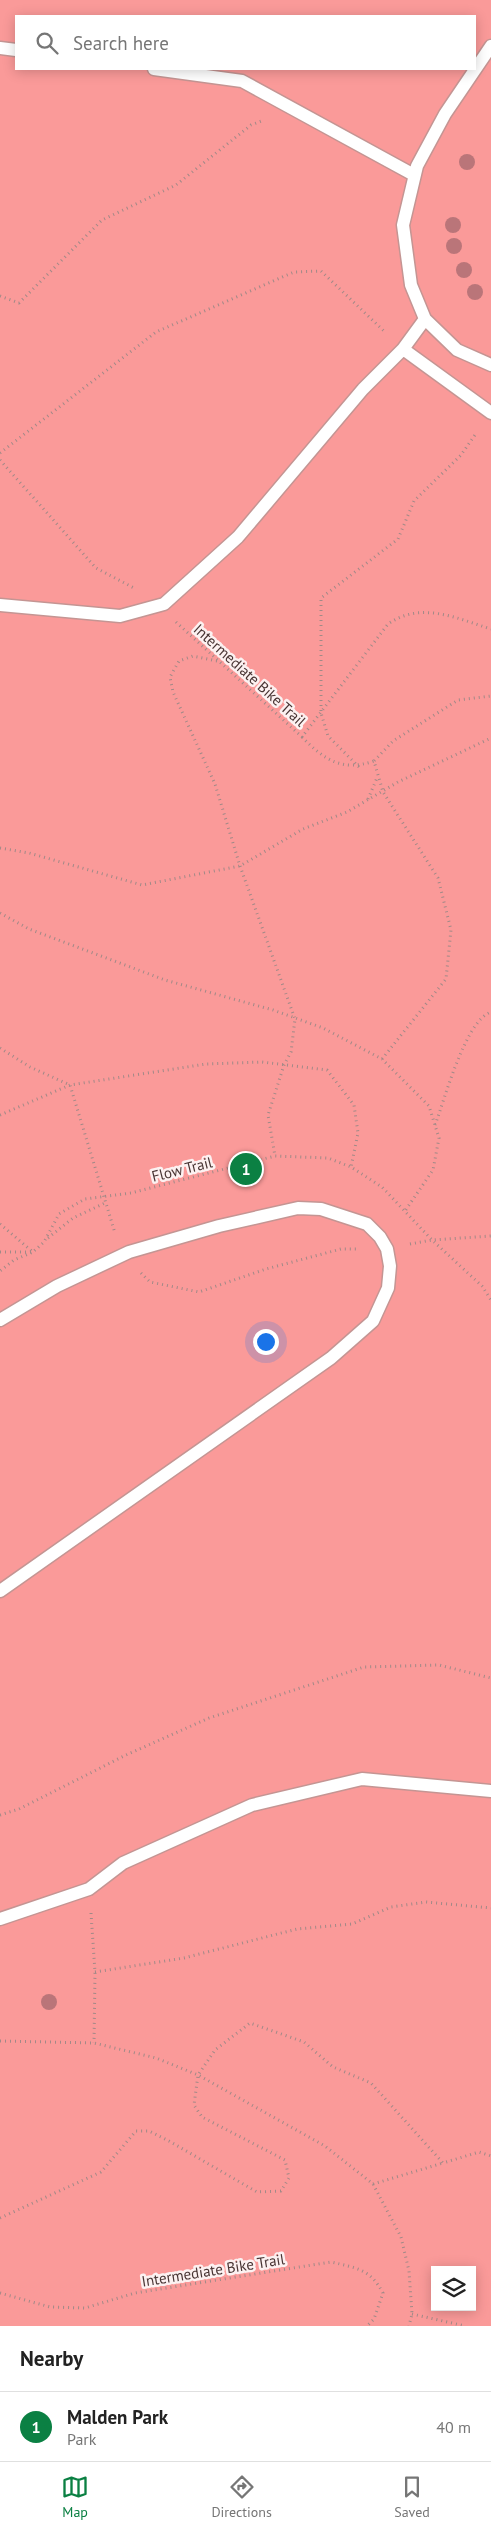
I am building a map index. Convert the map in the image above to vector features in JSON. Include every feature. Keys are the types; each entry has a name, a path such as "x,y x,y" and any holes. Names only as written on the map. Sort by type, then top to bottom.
{"lane":[{"path":"476,69 491,46"},
{"path":"0,48 15,50"},
{"path":"161,70 242,81 414,175"},
{"path":"475,70 446,114 417,166 403,224 411,285 425,319 457,350 491,365"},
{"path":"0,605 120,616 164,604 238,537 363,389 403,348 425,319"},
{"path":"403,348 491,413"},
{"path":"0,1320 57,1286 123,1255 219,1226 298,1208 321,1209 367,1224 380,1237 387,1249 390,1266 388,1288 373,1321 331,1358 0,1591"},
{"path":"0,1919 89,1889 123,1863 252,1805 362,1779 491,1791"}],"path":[{"path":"0,296 19,303 102,220 176,185 251,125 294,110"},
{"path":"0,453 156,332 294,272 321,271 403,348"},
{"path":"358,767 328,736 321,713 321,598 398,539 414,501 461,455 491,413"},
{"name":"Intermediate Bike Trail","path":"0,460 96,568 128,583 158,606 302,737 388,624 400,615 434,611 491,629"},
{"path":"218,661 193,656 179,661 170,677 173,692 215,784 240,866 295,1019 291,1052 284,1065 268,1114 275,1156"},
{"path":"302,737 328,759 358,767 374,761 393,741 458,700 491,696"},
{"path":"0,848 29,853 142,885 240,866 303,829 347,812 491,738"},
{"path":"374,761 383,792 438,878 451,930 446,979 382,1060"},
{"path":"367,801 378,777"},
{"path":"0,913 30,929 165,980 273,1010 323,1028 382,1060 428,1106 439,1138 433,1170 405,1211"},
{"path":"435,1126 469,1032 485,1014 491,1012"},
{"path":"0,1048 30,1067 70,1085 105,1203 123,1255 150,1282 199,1292 266,1269 341,1249 387,1249"},
{"path":"0,1115 70,1085 206,1064 262,1062 327,1070 354,1105 358,1133 352,1167"},
{"name":"Flow Trail","path":"0,1271 14,1260 33,1252 46,1240 59,1214 85,1199 132,1193 275,1156 328,1158 352,1167 382,1187 432,1240 482,1286 491,1300"},
{"path":"46,1240 73,1218 105,1203"},
{"path":"0,1224 33,1252"},
{"path":"432,1240 491,1236"},
{"path":"0,1252 33,1252"},
{"path":"0,1815 19,1809 126,1755 209,1718 364,1667 439,1665 491,1678"},
{"path":"89,1889 95,1972 94,2042"},
{"path":"95,1972 184,1958 297,1929 352,1924 391,1907 426,1902 491,1908"},
{"path":"0,2218 101,2172 136,2131 149,2131 170,2141 257,2192 281,2191 289,2178 285,2160 202,2118 194,2105 198,2076 215,2050 250,2023 304,2042 334,2067 371,2084 443,2163"},
{"path":"0,2041 94,2042 156,2058 198,2076 325,2146 374,2184 400,2237 410,2271 412,2314 409,2326"},
{"path":"374,2184 479,2152 491,2156"},
{"name":"Intermediate Bike Trail","path":"0,2293 50,2307 85,2308 135,2293 331,2262 356,2268 375,2278 383,2293 374,2318 367,2326"},
{"path":"412,2314 465,2326"}],"shaded area":[{"path":"0,0 491,0 491,2326 0,2326"}],"place":[{"name":"Malden Park","path":"246,1169"}]}
